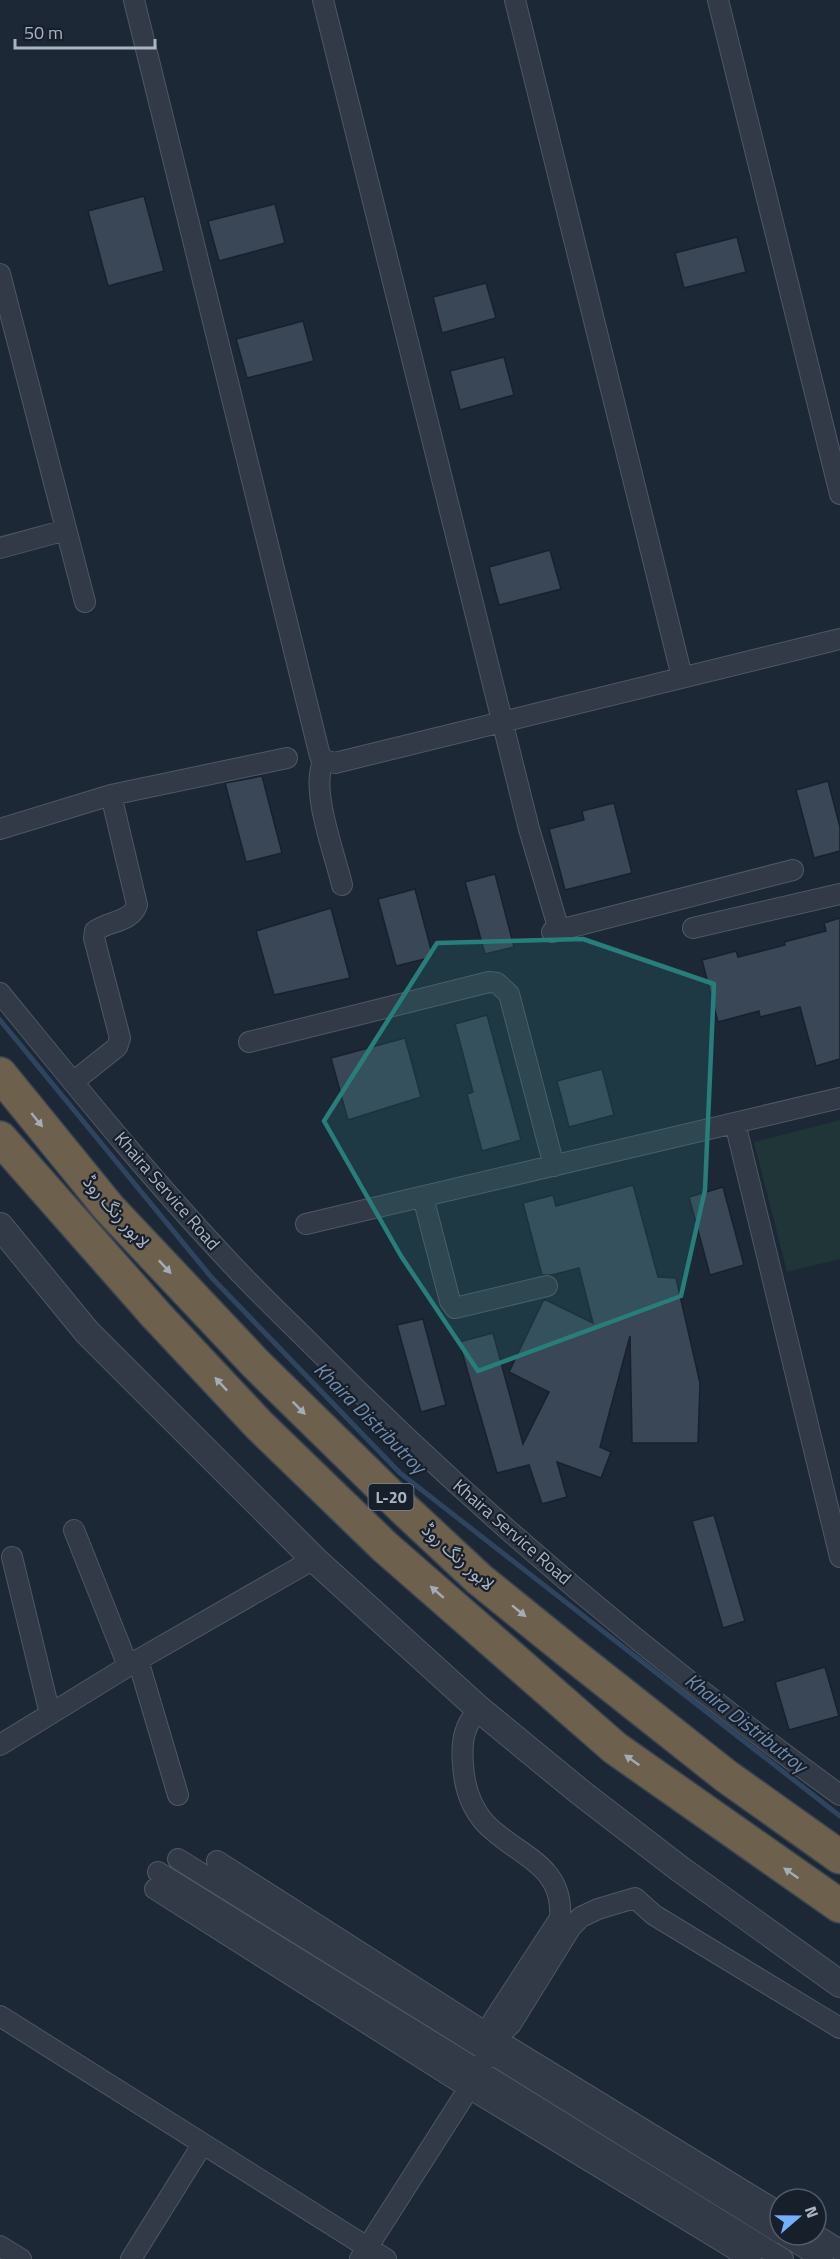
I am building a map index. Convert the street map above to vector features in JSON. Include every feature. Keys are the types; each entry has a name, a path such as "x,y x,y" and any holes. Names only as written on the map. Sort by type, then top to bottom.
{"highway":[{"name":"لاہور رنگ روڈ","path":"0,1074 117,1217 256,1364 421,1525 479,1579 666,1729 726,1776 840,1857"},
{"name":"L-20","path":"0,1138 156,1315 260,1425 385,1547 615,1748 840,1906"}],"street":[{"path":"134,0 317,748 324,760 318,783 342,885"},
{"path":"323,0 555,931 793,870"},
{"path":"514,0 682,677"},
{"path":"718,0 834,440 840,494"},
{"path":"0,274 84,602"},
{"path":"0,548 66,530"},
{"path":"324,760 336,763 840,639"},
{"path":"0,829 111,795 287,758"},
{"path":"73,1082 117,1047 120,1038 94,938 95,931 130,916 135,912 137,905 111,795"},
{"path":"693,928 840,894"},
{"path":"249,1042 489,982 497,982 509,994 554,1166"},
{"name":"Khaira Service Road","path":"0,993 73,1082 224,1257 369,1402 470,1496 694,1686 840,1795"},
{"path":"306,1224 840,1098"},
{"path":"735,1123 840,1557"},
{"path":"423,1197 450,1301 455,1308 547,1286"},
{"path":"0,1226 87,1332 314,1559 479,1709 580,1792 680,1869 840,1984"},
{"path":"74,1530 133,1663 178,1795"},
{"path":"12,1557 50,1714"},
{"path":"0,1745 133,1663 314,1559"},
{"path":"479,1709 469,1720 464,1733 462,1753 468,1796 485,1824 547,1872 557,1886 561,1902 560,1918 493,2021 491,2046"},
{"path":"178,1859 491,2046 768,2206"},
{"path":"217,1861 491,2046 768,2225"},
{"path":"156,1880 752,2259"},
{"path":"364,2253 473,2080 491,2046 511,2024 571,1927 581,1917 598,1909 635,1898 654,1915 840,2028"},
{"path":"0,2016 202,2145 364,2253 386,2259"},
{"path":"473,2080 783,2259"},
{"path":"131,2259 202,2145"},
{"path":"0,2246 21,2259"},
{"path":"803,2247 823,2259"}],"highlighted area":[{"path":"583,939 714,984 705,1190 681,1296 478,1371 401,1256 324,1121 437,943"}],"green space":[{"path":"840,1120 840,1259 787,1272 754,1142"}],"building":[{"path":"144,196 164,271 108,286 88,211"},
{"path":"275,204 285,243 219,261 208,221"},
{"path":"737,237 746,272 684,288 675,253"},
{"path":"486,283 496,318 442,333 433,297"},
{"path":"303,321 314,361 247,378 236,339"},
{"path":"504,357 514,395 460,410 450,371"},
{"path":"550,550 561,589 499,605 489,567"},
{"path":"262,776 282,853 246,862 225,783"},
{"path":"828,781 840,827 840,851 814,858 796,790"},
{"path":"614,803 632,873 565,890 549,829 584,820 582,811"},
{"path":"495,874 514,947 485,954 465,882"},
{"path":"415,889 433,957 396,966 378,899"},
{"path":"331,908 350,978 274,995 256,931"},
{"path":"840,918 840,1059 816,1066 800,1007 760,1017 759,1011 718,1022 702,960 736,951 738,957 785,945 784,942 826,931 824,923"},
{"path":"487,1015 521,1140 482,1151 467,1094 473,1092 455,1024"},
{"path":"405,1038 421,1097 348,1120 331,1058"},
{"path":"602,1069 614,1115 569,1127 557,1081"},
{"path":"633,1185 658,1277 676,1278 700,1383 698,1443 632,1443 630,1336 600,1447 611,1452 601,1478 557,1462 567,1497 542,1504 529,1465 497,1473 459,1342 493,1333 523,1444 549,1392 509,1372 544,1299 593,1323 579,1268 552,1275 542,1275 523,1203 553,1195 556,1206"},
{"path":"723,1187 744,1265 710,1275 689,1197"},
{"path":"423,1319 446,1405 421,1412 397,1325"},
{"path":"714,1515 745,1621 723,1628 692,1521"},
{"path":"825,1667 839,1716 789,1730 775,1682"}],"waterway":[{"name":"Khaira Distributroy","path":"0,1020 212,1278 400,1473 840,1816"}]}
